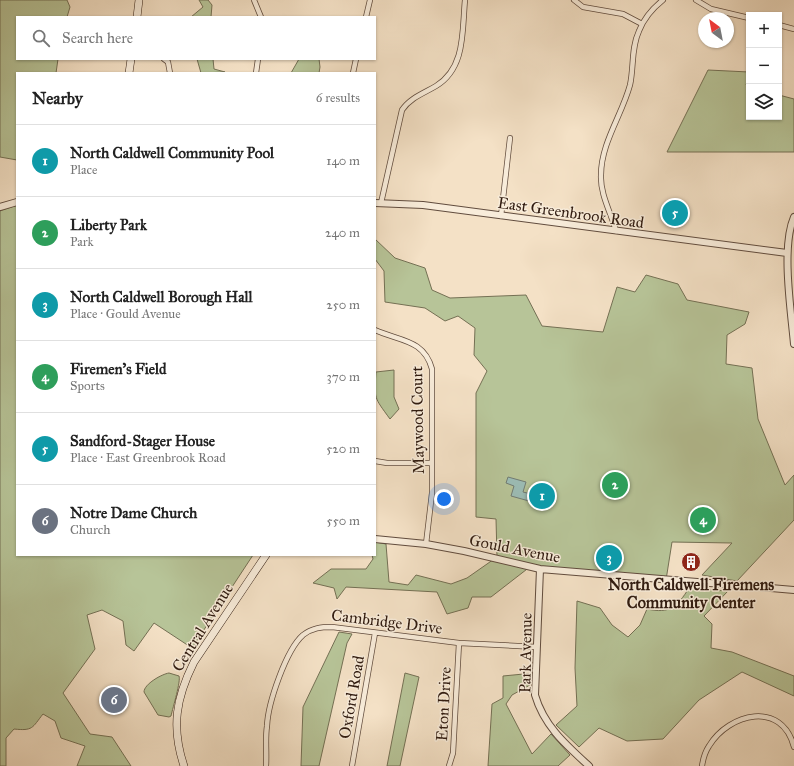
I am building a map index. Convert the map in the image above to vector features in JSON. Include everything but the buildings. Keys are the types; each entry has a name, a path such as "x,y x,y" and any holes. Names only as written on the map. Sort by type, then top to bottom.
{"main road":[{"path":"137,16 139,0"},
{"path":"129,72 131,60"},
{"name":"Central Avenue","path":"184,766 176,734 179,698 184,681 198,656 265,556"}],"street":[{"path":"254,0 261,16"},
{"path":"366,16 370,0"},
{"path":"378,203 402,110 412,100 451,75 458,61 464,0"},
{"path":"574,0 583,7 623,14 642,24"},
{"path":"616,231 602,189 601,166 630,84 635,41 642,24 663,0"},
{"path":"696,0 711,9 746,17"},
{"path":"782,26 794,29"},
{"path":"165,60 168,62 170,72"},
{"path":"256,72 258,60"},
{"path":"353,72 356,60"},
{"path":"501,216 510,138"},
{"path":"0,207 16,202"},
{"name":"East Greenbrook Road","path":"378,203 423,205 787,253"},
{"path":"794,218 788,236 787,253 794,344"},
{"name":"Maywood Court","path":"376,330 420,347 430,359 432,369 430,463 432,493 426,544"},
{"path":"376,461 387,463 430,463"},
{"name":"Gould Avenue","path":"376,539 426,544 464,551 540,570 794,590"},
{"name":"Park Avenue","path":"540,570 535,695 541,712 555,734 589,766"},
{"name":"Cambridge Drive","path":"266,766 267,726 270,708 283,668 298,640 313,629 323,627 459,643 537,647"},
{"name":"Oxford Road","path":"352,766 375,633"},
{"name":"Eton Drive","path":"449,766 453,753 459,643"},
{"path":"702,766 705,753 716,736 731,724 750,716 763,716 778,722 789,734 794,747"}],"green space":[{"path":"0,0 67,0 70,7 67,16 16,16 16,60 58,60 56,72 16,72 16,160 0,157"},
{"path":"199,0 208,0 212,5 211,16 192,16 203,7"},
{"path":"197,60 213,60 214,69 225,72 201,72"},
{"path":"298,60 319,60 319,72 292,72"},
{"path":"708,70 746,72 746,120 782,120 782,96 794,99 794,152 667,152"},
{"path":"16,205 16,556 252,556 192,648 154,623 134,651 126,645 123,621 102,610 87,615 95,649 63,693 90,734 112,737 131,766 77,766 85,746 61,738 55,721 43,714 32,728 14,729 6,738 6,766 0,766 0,211"},
{"path":"376,240 395,258 425,268 432,290 450,298 526,295 542,326 603,332 617,287 635,292 646,275 678,284 687,300 749,312 745,324 727,335 726,364 752,368 758,419 785,485 794,475 794,520 737,581 702,575 732,543 672,542 666,580 531,566 491,597 472,597 468,608 447,614 437,592 346,587 337,599 334,588 313,583 331,569 366,569 373,559 372,556 376,556 376,542 386,544 389,582 408,585 416,575 451,584 467,578 497,557 496,519 476,517 476,393 487,371 474,355 475,328 458,316 445,321 425,308 385,302 384,271 376,260"},
{"path":"394,370 394,397 399,409 390,419 376,397 376,372"},
{"path":"689,588 728,591 704,616 712,624 711,648 732,652 794,676 794,696 742,672 699,700 663,739 627,741 599,728 579,747 556,725 577,706 575,668 577,601 600,608 612,625 628,637 640,625 647,609 667,610 672,608 681,600"},
{"path":"339,632 352,634 347,643 319,766 301,766 303,707"},
{"path":"169,673 179,676 179,679 171,716 169,717 158,715 144,692 150,683 158,677"},
{"path":"405,673 419,677 400,766 387,766"},
{"path":"534,673 530,685 512,695 506,704 532,754 551,734 570,755 558,766 488,766 492,704 503,698 503,676"}],"water":[{"path":"508,477 526,482 523,492 531,494 529,501 511,496 514,486 506,483"}],"place":[{"name":"Sandford-Stager House","path":"675,213"},
{"name":"Liberty Park","path":"615,485"},
{"name":"North Caldwell Community Pool","path":"542,496"},
{"name":"Firemen's Field","path":"703,520"},
{"name":"North Caldwell Borough Hall","path":"609,558"},
{"name":"North Caldwell Firemens Community Center","path":"691,562"},
{"name":"Notre Dame Church","path":"114,700"}]}
